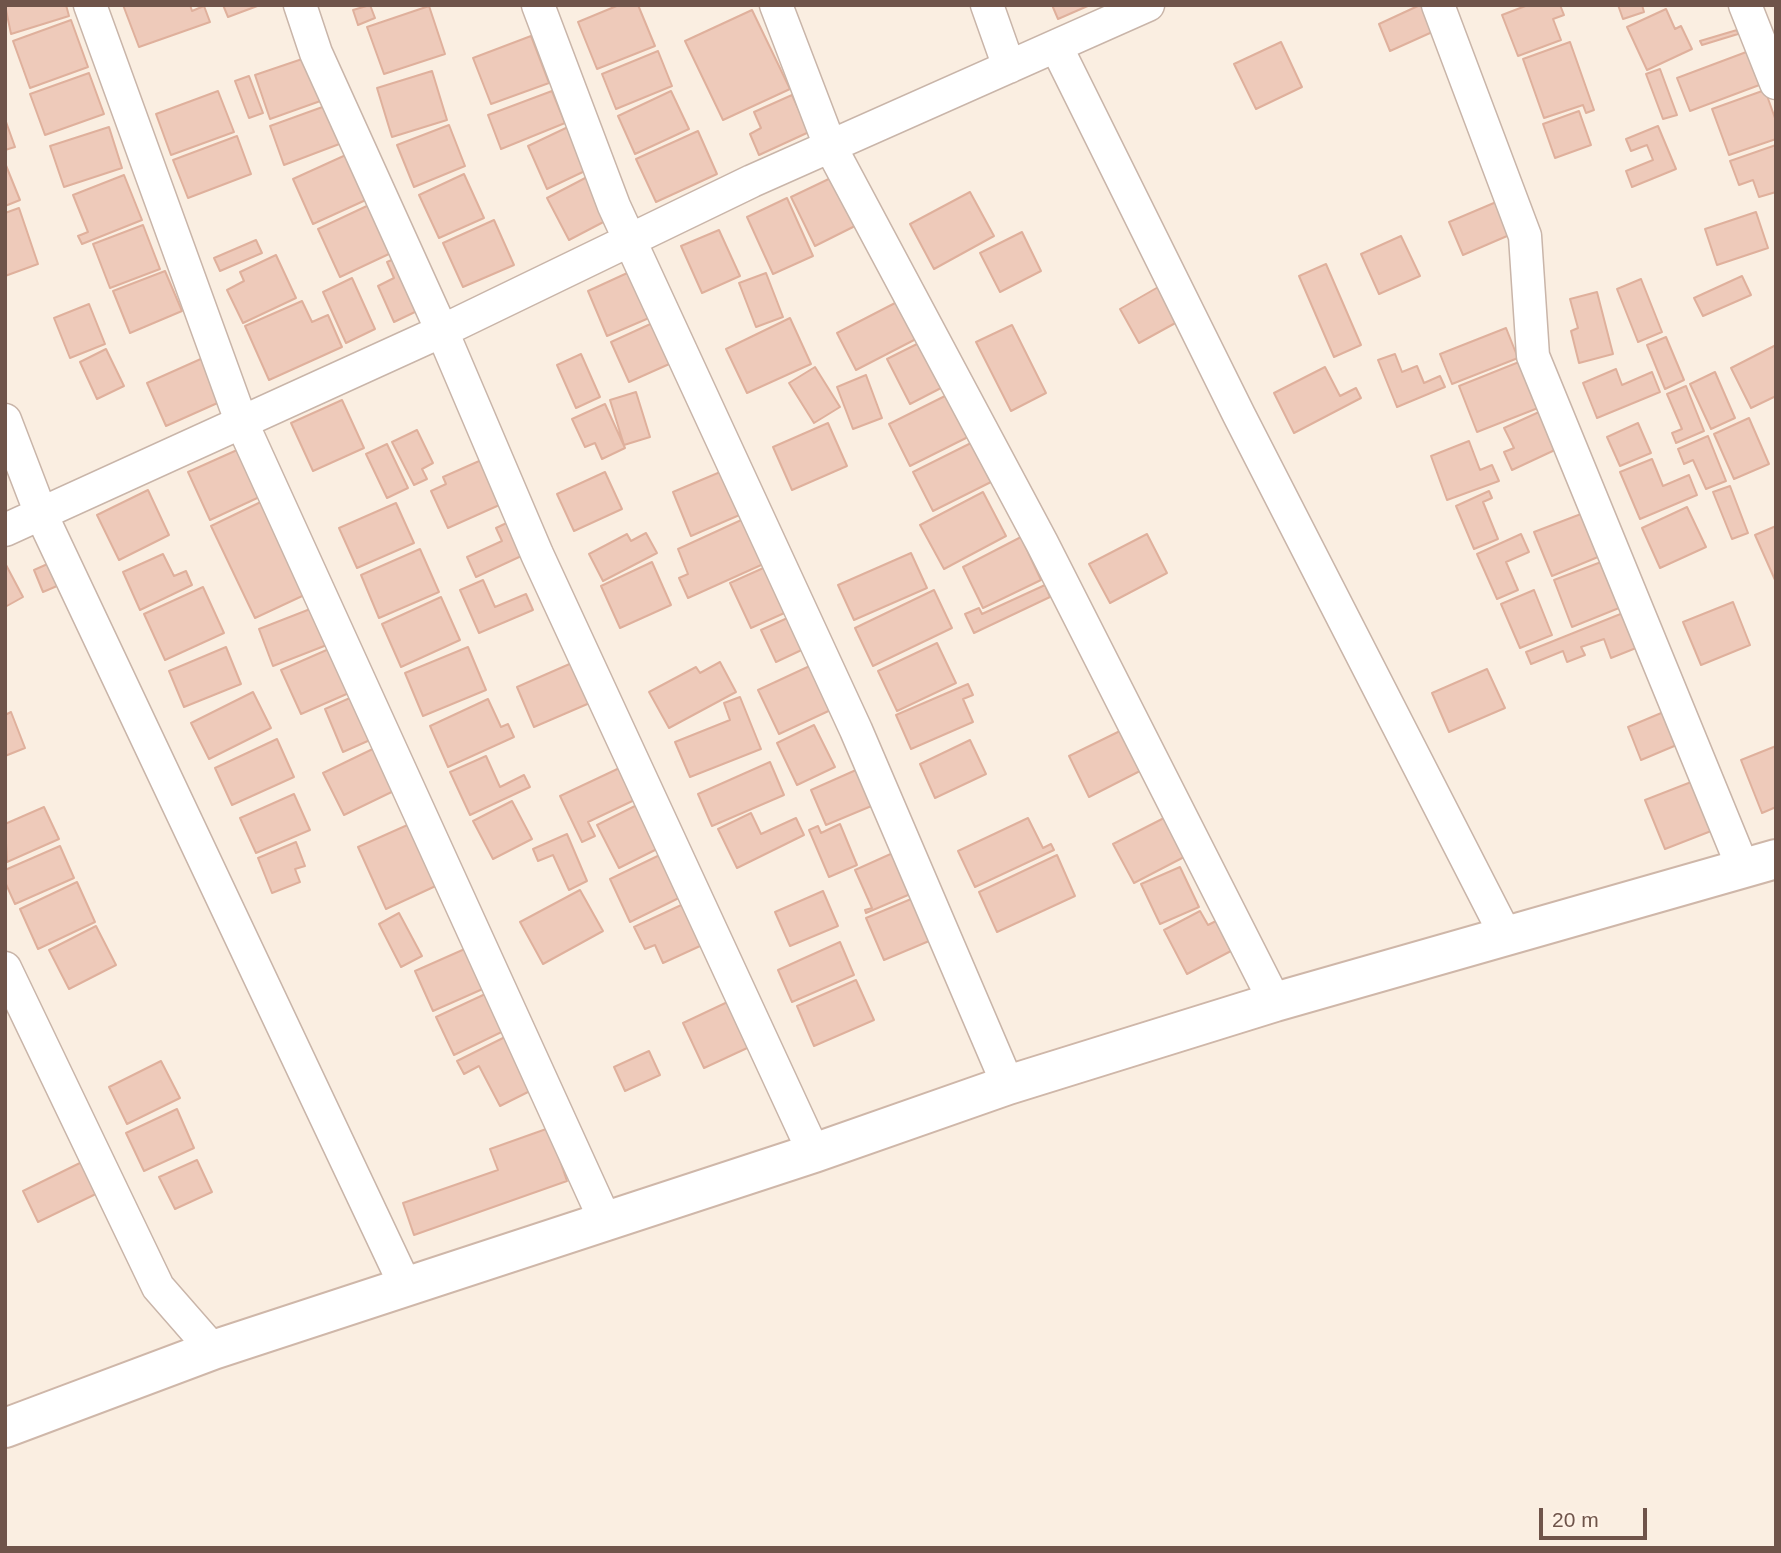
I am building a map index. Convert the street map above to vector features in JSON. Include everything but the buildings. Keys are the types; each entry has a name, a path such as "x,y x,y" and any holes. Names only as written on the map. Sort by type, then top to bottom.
{"street":[{"path":"90,5 241,421 605,1220"},
{"path":"300,5 316,53 442,331 537,554 814,1153"},
{"path":"537,5 630,240 856,730 1008,1085"},
{"path":"776,5 830,146 1048,555 1275,1002"},
{"path":"987,5 1009,67"},
{"path":"5,530 442,331 830,146 1149,5"},
{"path":"5,1428 213,1350 814,1153 1008,1085 1275,1002 1759,863 1533,356 1525,236 1438,5"},
{"path":"1745,5 1776,83"},
{"path":"1056,46 1239,415 1506,936"},
{"path":"5,420 41,514 406,1287"},
{"path":"5,968 158,1287 213,1350"}]}
